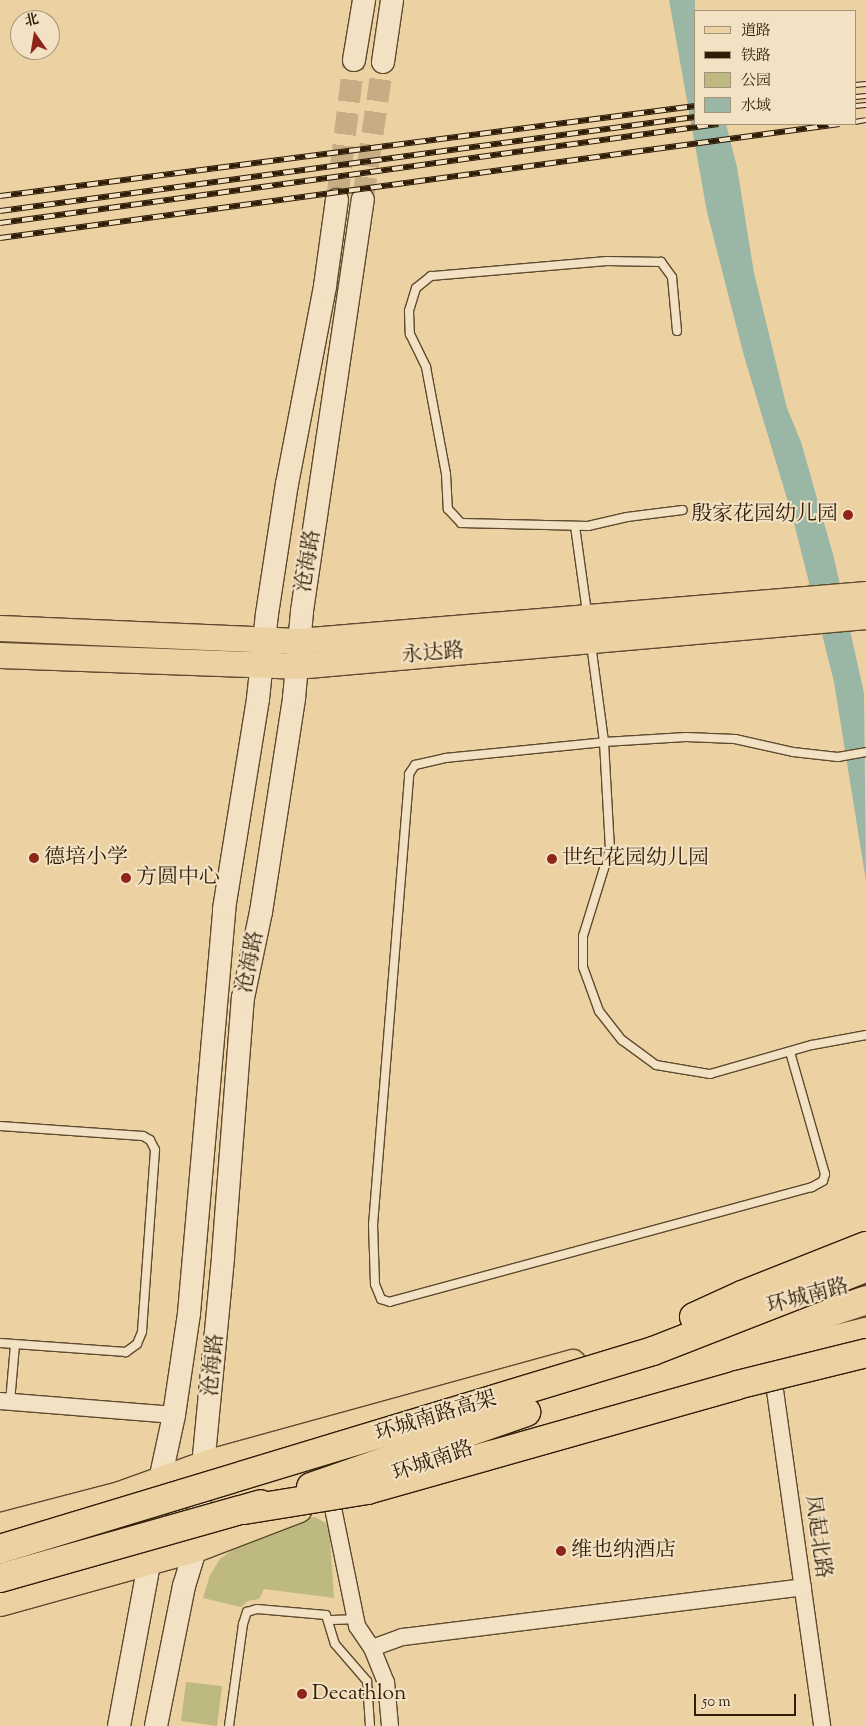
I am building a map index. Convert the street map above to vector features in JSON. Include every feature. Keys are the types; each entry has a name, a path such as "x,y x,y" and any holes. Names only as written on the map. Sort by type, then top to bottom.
{"highway":[{"path":"561,1372 742,1295 866,1246"},
{"name":"环城南路高架","path":"0,1549 561,1372 653,1351 866,1270"},
{"name":"环城南路高架","path":"0,1578 244,1510 526,1412 866,1300"},
{"path":"581,1411 770,1355 866,1332"},
{"path":"244,1510 367,1490 737,1386 866,1353"}],"main road":[{"path":"354,60 364,0"},
{"path":"383,62 392,0"},
{"name":"沧海路","path":"156,1726 184,1586 195,1549 205,1463 243,998 261,912 294,698 298,641 362,199"},
{"name":"沧海路","path":"119,1726 149,1564 160,1480 174,1414 188,1314 224,909 262,666 264,640 287,484 325,286 337,200"},
{"name":"永达路","path":"0,655 296,666 589,629 860,605"},
{"name":"永达路","path":"0,628 298,641 589,629"},
{"name":"环城南路","path":"0,1526 119,1494 205,1463 561,1372 866,1281"},
{"name":"环城南路","path":"0,1603 149,1564 195,1549 331,1498 581,1411 866,1320"}],"street":[{"name":"凤起北路","path":"770,1355 822,1726"},
{"path":"5,1402 174,1414"},
{"path":"331,1498 356,1619 364,1638 372,1648 386,1682 390,1726"},
{"path":"372,1648 403,1637 803,1587"}],"lane":[{"path":"677,331 672,277 661,262 608,261 431,276 416,288 409,311 410,334 426,367 446,474 448,509 460,523 588,526 627,517 683,510"},
{"path":"574,526 604,742 610,849 583,936 583,967 599,1011 622,1040 656,1065 686,1072 710,1074 866,1034"},
{"path":"790,1052 825,1174 823,1181 812,1187 409,1297 390,1302 381,1299 375,1284 373,1225 409,774 415,765 445,758 604,742 696,738 735,739 793,752 838,757 866,752"},
{"path":"0,1126 143,1136 150,1140 155,1150 142,1332 137,1344 126,1352 0,1343"},
{"path":"5,1402 15,1345"},
{"path":"229,1726 243,1624 247,1612 257,1609 326,1615 335,1644 367,1682 370,1726"},
{"path":"329,1620 356,1619"}],"green space":[{"path":"315,1517 329,1525 334,1598 264,1589 259,1599 248,1601 241,1607 203,1598 210,1575 220,1559 252,1535 299,1519"},
{"path":"186,1682 222,1686 217,1726 181,1721"}],"water":[{"path":"669,0 695,0 694,125 726,125 737,167 754,273 787,408 801,442 834,558 864,693 866,881 834,682 792,515 744,356 707,212"}],"tunnel":[{"path":"337,200 354,60"},
{"path":"363,199 383,62"}],"railway":[{"path":"856,85 866,84"},
{"path":"856,97 866,96"},
{"path":"856,106 866,105"},
{"path":"0,196 694,106"},
{"path":"0,211 694,117"},
{"path":"856,122 866,120"},
{"path":"0,223 711,125"},
{"path":"0,238 832,125"}],"place":[{"name":"殷家花园幼儿园","path":"848,515"},
{"name":"德培小学","path":"34,858"},
{"name":"世纪花园幼儿园","path":"552,859"},
{"name":"方圆中心","path":"126,878"},
{"name":"维也纳酒店","path":"561,1551"},
{"name":"Decathlon","path":"302,1694"}]}
